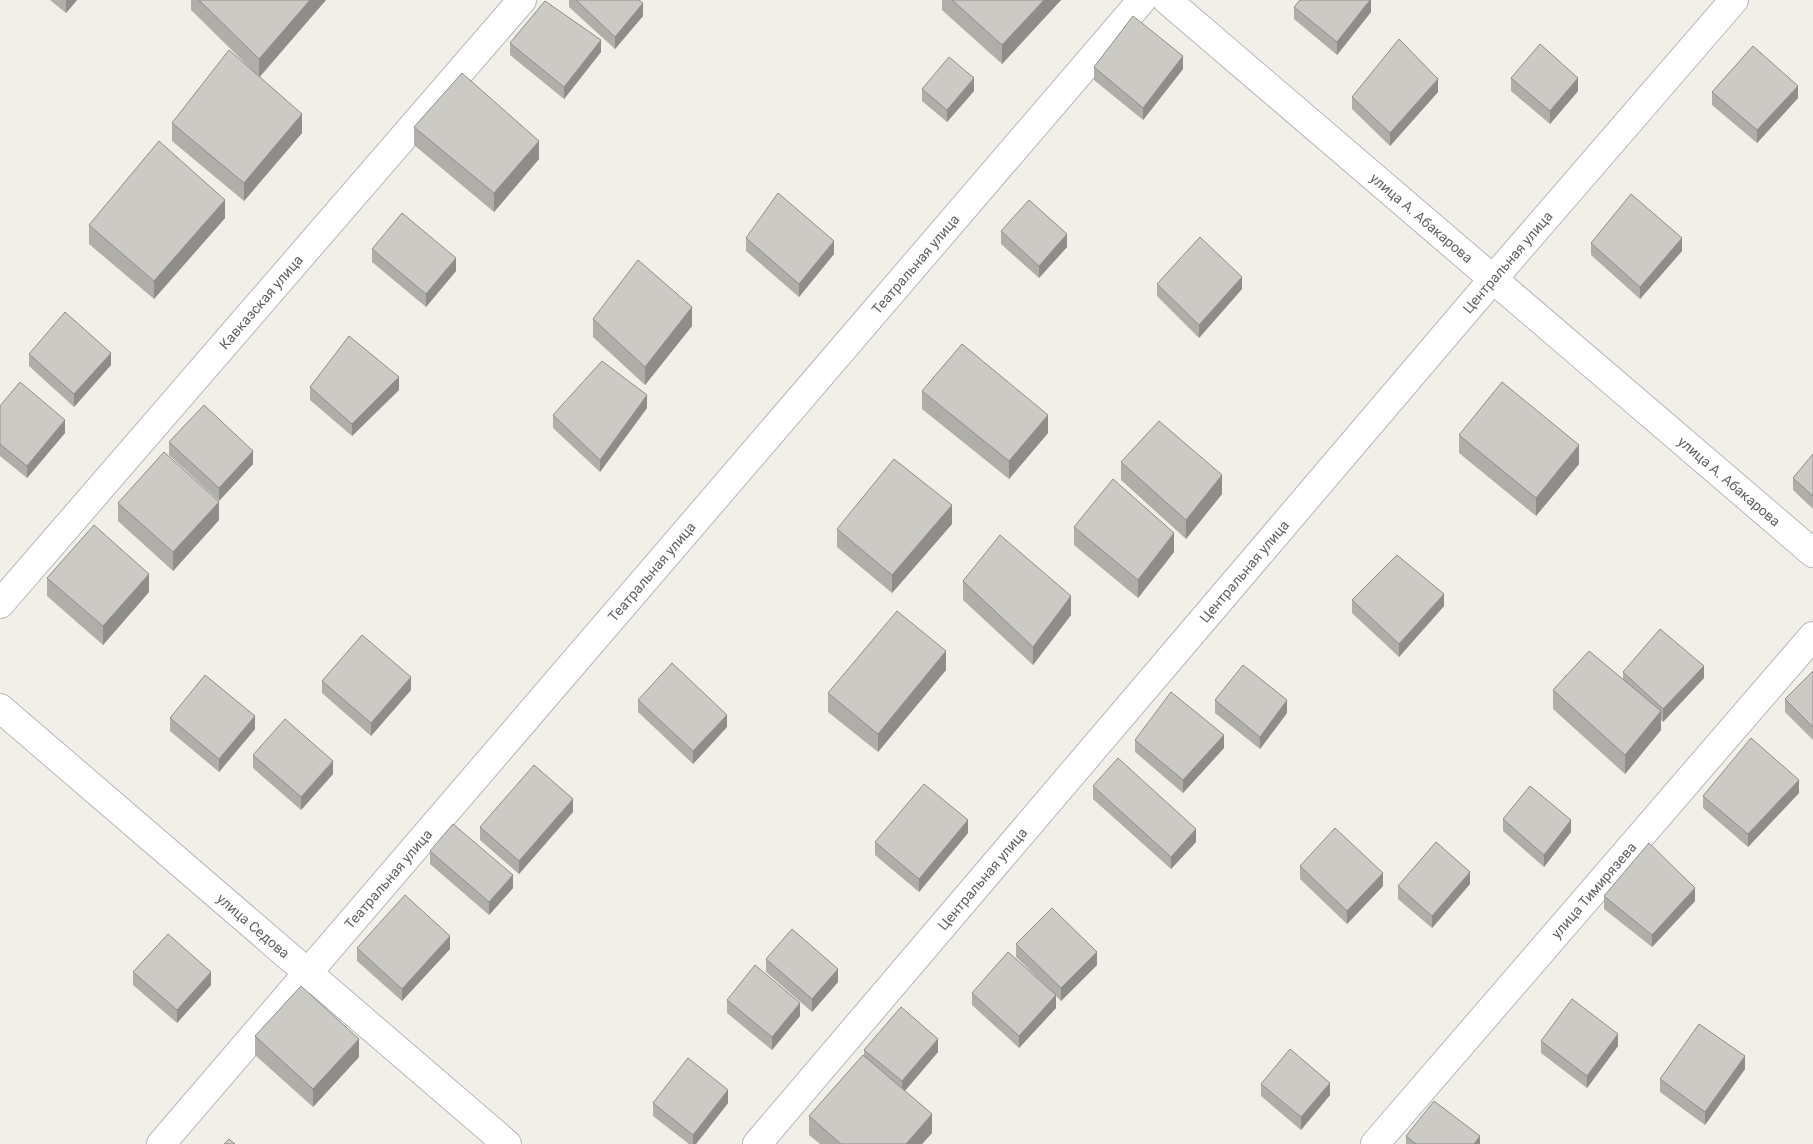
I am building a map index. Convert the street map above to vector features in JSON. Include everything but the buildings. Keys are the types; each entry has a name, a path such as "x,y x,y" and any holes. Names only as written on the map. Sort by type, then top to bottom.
{"street":[{"name":"Кавказская улица","path":"0,604 522,0"},
{"name":"Театральная улица","path":"161,1144 1142,0"},
{"name":"улица А. Абакарова","path":"1167,0 1813,553"},
{"name":"Центральная улица","path":"757,1144 1734,0"},
{"name":"улица Тимирязева","path":"1375,1144 1813,636"},
{"name":"улица Седова","path":"0,708 507,1144"}]}
